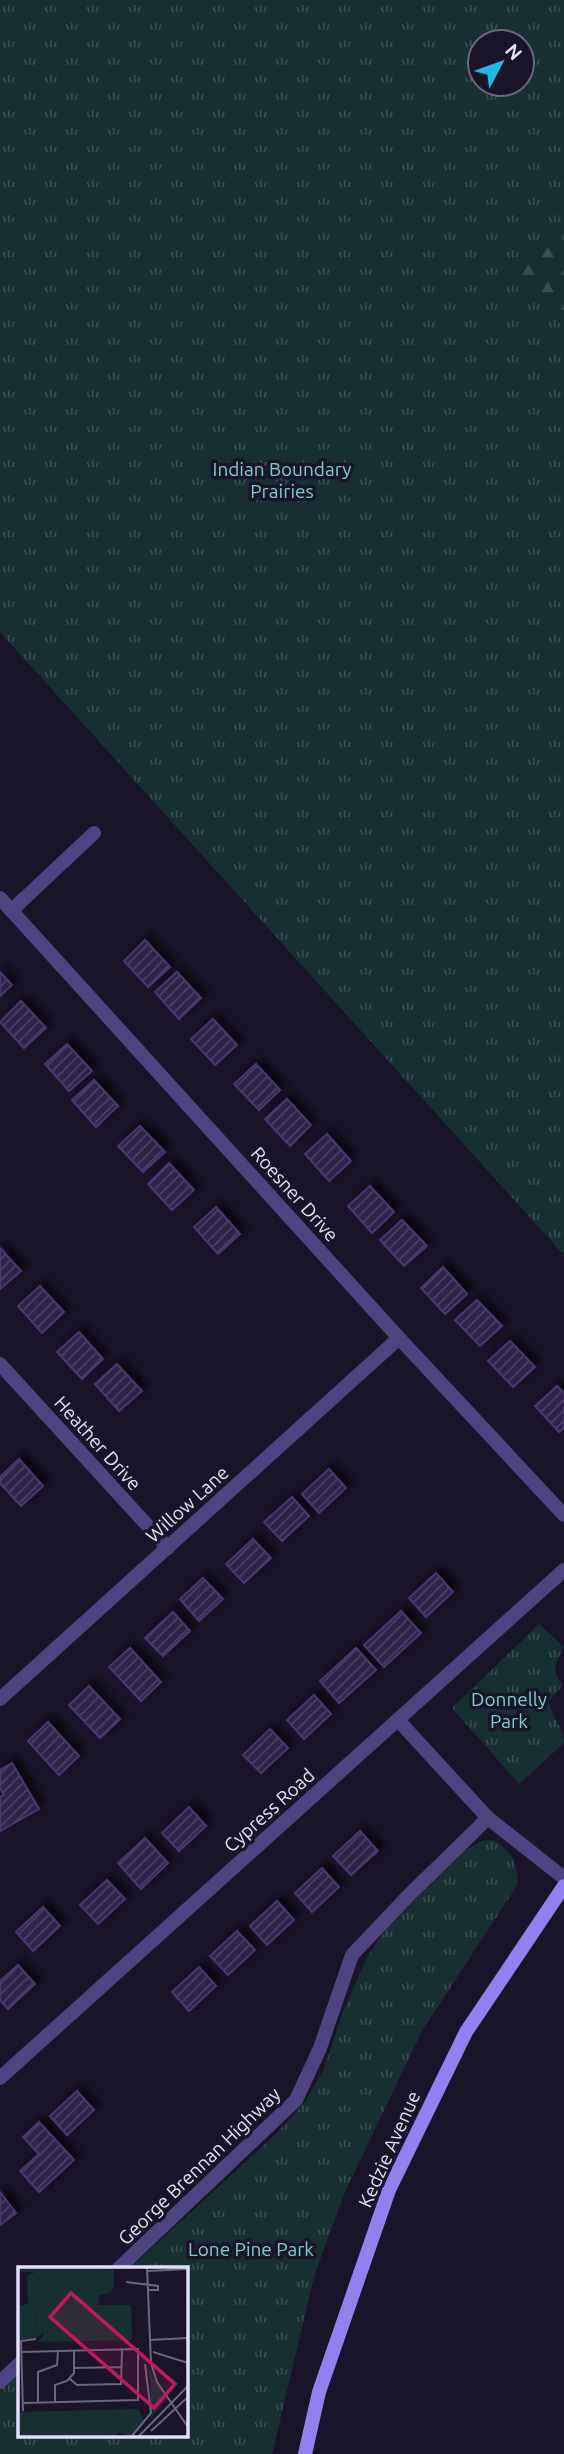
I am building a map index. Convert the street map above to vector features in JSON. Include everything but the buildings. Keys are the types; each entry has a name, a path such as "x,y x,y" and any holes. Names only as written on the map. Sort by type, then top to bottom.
{"main road":[{"name":"Kedzie Avenue","path":"305,2454 319,2392 389,2190 466,2032 564,1886"}],"street":[{"path":"12,911 94,834"},
{"name":"Roesner Drive","path":"0,898 399,1338 564,1515"},
{"name":"Willow Lane","path":"0,1699 399,1338"},
{"name":"Heather Drive","path":"0,1364 167,1548"},
{"name":"Cypress Road","path":"0,2078 564,1570"},
{"path":"398,1720 488,1818 564,1878"},
{"name":"George Brennan Highway","path":"121,2267 296,2100 320,2048 352,1955 488,1818"},
{"path":"0,2382 18,2365"}],"green space":[{"name":"Indian Boundary Prairies","path":"0,0 564,0 564,227 515,273 564,328 564,1255 0,632"},
{"path":"564,160 564,397 500,310 499,220"},
{"name":"Donnelly Park","path":"539,1624 564,1647 555,1669 563,1685 549,1701 564,1743 519,1784 452,1708"},
{"name":"Lone Pine Park","path":"494,1840 505,1849 512,1858 518,1884 422,2031 345,2192 315,2273 272,2454 0,2454 0,2387 18,2370 18,2436 187,2436 187,2267 131,2267 275,2135 305,2102 324,2069 342,2014 366,1959 389,1924 463,1851 482,1841"}]}
